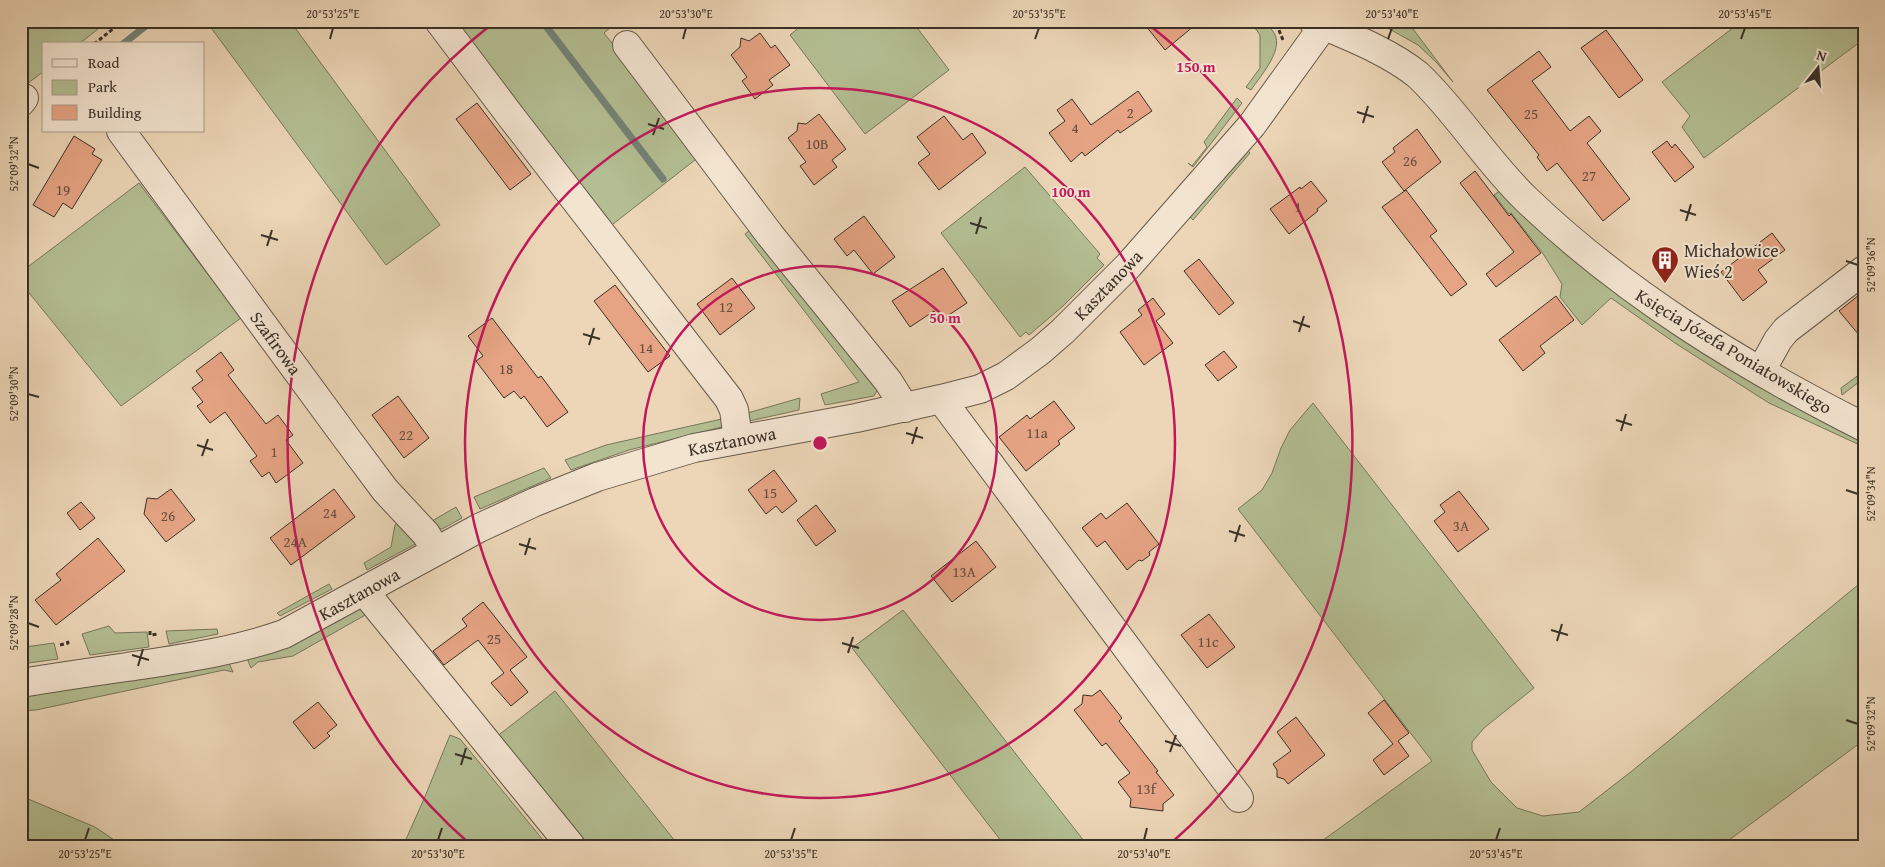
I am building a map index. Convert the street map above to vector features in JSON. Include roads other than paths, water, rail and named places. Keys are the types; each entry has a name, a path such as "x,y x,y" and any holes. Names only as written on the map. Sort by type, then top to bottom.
{"street":[{"path":"439,21 729,399 734,410 738,440"},
{"name":"Kasztanowa","path":"21,682 162,662 237,648 284,634 436,551 535,502 597,477 677,452 941,400 980,389 1006,376 1040,351 1086,310 1129,265 1252,125 1321,23"},
{"name":"Księcia Józefa Poniatowskiego","path":"1321,23 1410,68 1425,82 1473,137 1502,174 1557,228 1653,304 1761,371 1864,427"},
{"path":"627,45 770,235 888,381 905,408"},
{"name":"Szafirowa","path":"122,132 344,436 386,490 426,534 436,551"},
{"path":"1761,371 1778,340 1786,330 1864,270"},
{"path":"941,400 1239,798"},
{"path":"364,591 571,846"}],"waterway":[{"path":"126,42 152,21"},
{"path":"542,21 663,179"}],"place":[{"name":"Michałowice Wieś 2","path":"1665,284"}]}
